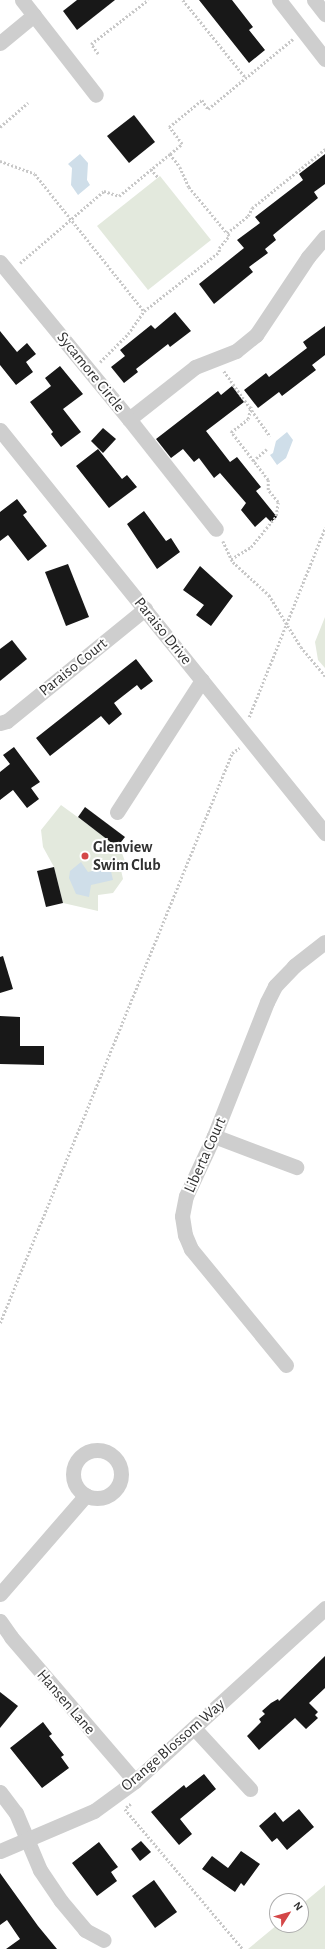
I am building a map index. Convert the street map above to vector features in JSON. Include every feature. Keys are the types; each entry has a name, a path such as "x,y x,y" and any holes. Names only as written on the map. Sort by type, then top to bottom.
{"street":[{"path":"22,0 96,94"},
{"path":"279,0 325,59"},
{"path":"314,0 325,14"},
{"path":"0,43 34,15"},
{"name":"Sycamore Circle","path":"4,267 129,419 195,367 236,351 256,335 308,256 325,237"},
{"path":"129,419 216,529"},
{"name":"Paraiso Drive","path":"0,430 325,833"},
{"name":"Paraiso Court","path":"0,723 7,721 145,609"},
{"path":"117,812 202,680"},
{"name":"Liberta Court","path":"286,1366 191,1249 185,1235 182,1216 186,1196 214,1136 275,986 294,966 325,942"},
{"path":"214,1136 296,1167"},
{"path":"0,1594 86,1495"},
{"name":"Orange Blossom Way","path":"0,1851 28,1841 94,1811 135,1781 325,1608"},
{"name":"Hansen Lane","path":"0,1620 11,1637 135,1781"},
{"path":"194,1728 250,1789"},
{"path":"0,1792 16,1814 40,1870 61,1901 85,1930 104,1940"}],"path":[{"path":"98,54 91,44 148,0"},
{"path":"183,0 246,78"},
{"path":"4,267 104,191 119,196 182,144 169,127 202,100 208,109 302,30"},
{"path":"0,127 28,103"},
{"path":"227,233 248,216 252,208 325,149"},
{"path":"89,370 128,334 144,311 219,252 219,248 229,236 189,187 180,167 170,154"},
{"path":"0,161 35,174 144,311"},
{"path":"151,169 158,177"},
{"path":"215,359 251,406 270,436"},
{"path":"231,559 251,547 276,516 278,502 268,490 268,480 231,432 248,419 251,406"},
{"path":"253,460 267,449"},
{"path":"0,1323 232,753 239,748 325,528"},
{"path":"216,529 231,559 269,596 287,622 301,647 325,676"},
{"path":"131,1804 125,1809 243,1949"}],"shaded area":[{"path":"80,154 88,163 87,180 90,185 78,195 71,185 72,168 68,164"},
{"path":"160,176 211,240 148,290 97,226"},
{"path":"287,432 293,440 286,458 277,465 270,455 273,453 276,441"},
{"path":"325,617 325,668 318,660 315,642"},
{"name":"Glenview Swim Club","path":"61,805 120,848 126,864 121,870 123,879 113,893 98,895 98,911 63,903 54,867 43,847 41,830"},
{"path":"81,862 88,872 110,867 113,880 91,885 89,897 76,894 69,878 70,871"},
{"path":"325,1885 325,1949 248,1949 269,1932 269,1933 309,1933 309,1898"}],"building":[{"path":"77,0 115,0 77,30 63,11"},
{"path":"199,0 232,0 253,27 249,30 265,50 249,63"},
{"path":"134,115 155,142 129,163 107,136"},
{"path":"325,154 325,184 314,192 318,198 273,235 276,240 265,249 268,253 249,267 253,272 214,304 199,284 244,248 237,240 260,223 255,217 303,180 299,174"},
{"path":"175,312 191,331 170,347 168,344 136,369 138,372 124,383 111,367 125,356 120,350 151,325 155,329"},
{"path":"325,326 325,355 312,365 316,370 282,396 279,392 258,408 244,390 266,373 269,377 307,348 303,342"},
{"path":"0,331 17,352 27,343 36,354 26,362 33,372 16,385 0,365"},
{"path":"60,366 83,394 63,409 81,432 61,447 51,434 53,432 30,402 51,386 45,378"},
{"path":"232,386 244,402 206,431 230,462 237,457 261,487 256,491 277,517 271,522 266,517 255,527 241,510 246,503 220,473 214,478 199,458 194,462 183,449 171,458 156,439 218,391 221,395"},
{"path":"103,428 116,439 103,453 91,441"},
{"path":"98,449 122,479 127,475 137,487 109,508 76,466"},
{"path":"17,499 27,512 23,515 47,546 28,561 8,535 0,541 0,512"},
{"path":"144,511 166,541 171,538 180,552 157,569 127,524"},
{"path":"68,564 89,617 66,626 45,572"},
{"path":"200,566 233,596 211,626 196,615 204,605 183,590"},
{"path":"12,640 27,659 0,681 0,649"},
{"path":"136,659 153,681 141,690 137,685 114,703 122,714 109,725 101,716 50,756 36,738"},
{"path":"14,747 40,782 31,788 39,799 27,808 13,790 0,800 0,772 10,764 3,755"},
{"path":"85,807 125,837 117,847 78,817"},
{"path":"54,867 63,903 46,907 37,871"},
{"path":"3,956 13,989 0,993 0,957"},
{"path":"0,1016 20,1017 20,1046 44,1046 44,1065 0,1064"},
{"path":"325,1656 325,1688 309,1703 318,1712 315,1715 318,1718 306,1729 295,1718 259,1750 247,1736 261,1722 259,1719 265,1714 262,1711 271,1703 278,1699 279,1701"},
{"path":"0,1692 18,1706 0,1728"},
{"path":"43,1722 52,1734 49,1736 64,1755 61,1757 69,1768 42,1788 10,1748"},
{"path":"204,1774 216,1789 180,1819 192,1834 179,1845 151,1812 184,1785 186,1788"},
{"path":"299,1809 314,1827 287,1850 277,1838 272,1842 259,1826 275,1812 283,1822"},
{"path":"141,1841 151,1852 140,1861 131,1849"},
{"path":"99,1842 118,1867 111,1872 117,1881 97,1896 72,1863"},
{"path":"241,1851 260,1864 244,1886 241,1883 235,1892 202,1869 212,1856 228,1868"},
{"path":"0,1873 38,1926 57,1949 6,1949 20,1939 7,1920 0,1925"},
{"path":"154,1880 177,1912 155,1928 132,1896"}],"place":[{"name":"Glenview Swim Club","path":"85,856"}]}
